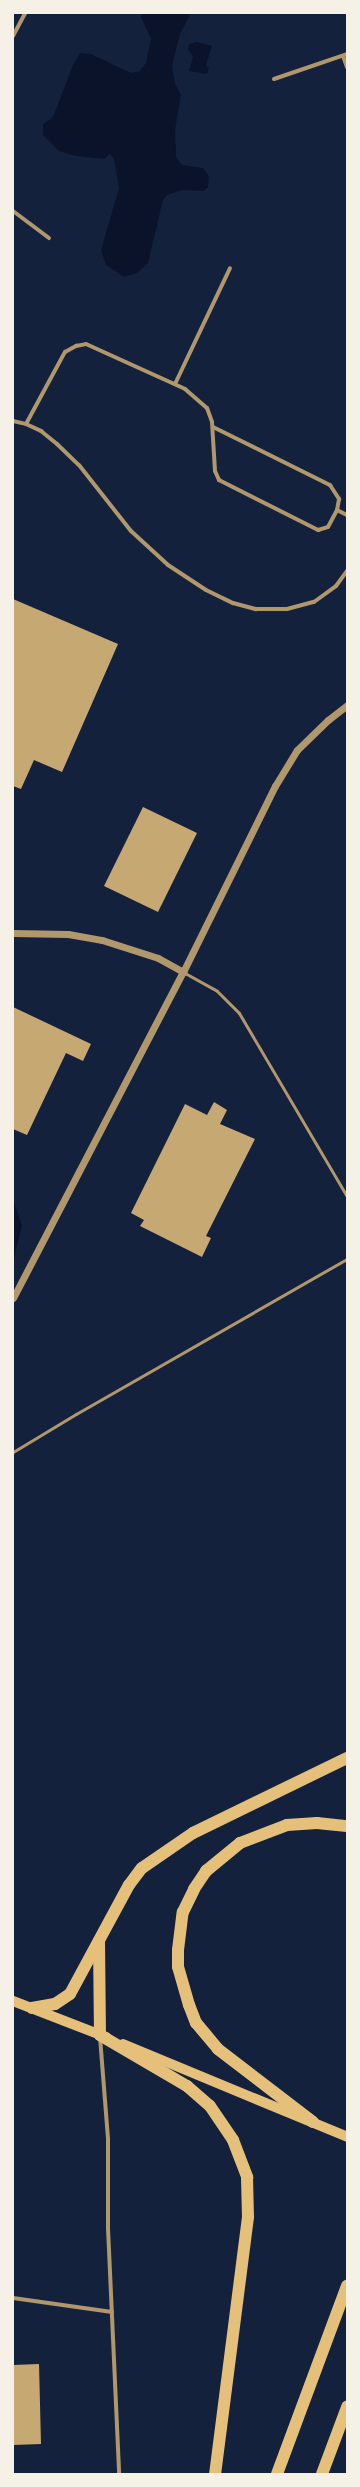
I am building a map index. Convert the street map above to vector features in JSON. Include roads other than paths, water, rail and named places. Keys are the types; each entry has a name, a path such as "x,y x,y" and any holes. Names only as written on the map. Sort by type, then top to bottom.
{"highway":[{"path":"32,2008 55,2004 70,1994 129,1885 142,1868 193,1833 347,1758"},
{"path":"313,2122 218,2049 196,2023 178,1967 178,1950 184,1912 194,1889 206,1871 240,1843 265,1832 287,1825 317,1823 347,1826"},
{"path":"99,1941 100,2035 187,2086 210,2106 234,2140 248,2178 248,2217 215,2474"},
{"path":"277,2474 347,2286"},
{"path":"322,2474 347,2407"}],"main road":[{"path":"13,2001 100,2035 347,2137"}],"street":[{"path":"13,36 24,13"},
{"path":"274,79 345,55 347,67"},
{"path":"13,212 49,238"},
{"path":"175,384 230,268"},
{"path":"26,424 61,358 70,349 81,344 97,347 185,389 207,408 213,427 215,471 219,480 318,530 328,527 337,510 339,499 330,485 213,427"},
{"path":"13,421 26,424 41,431 79,465 131,531 146,547 168,565 206,590 233,603 256,609 287,609 314,602 336,586 347,571"},
{"path":"337,510 347,515"},
{"path":"13,1298 183,972 275,786 297,750 328,720 347,705"},
{"path":"13,933 68,934 102,940 158,958 183,972"},
{"path":"100,2035 108,2139 112,2312 119,2474"},
{"path":"13,2298 112,2312"}],"lane":[{"path":"183,972 217,991 239,1013 347,1196"},
{"path":"13,1452 76,1414 347,1258"}],"water":[{"path":"142,13 191,13 180,34 172,66 175,84 181,95 175,130 176,157 182,165 203,168 209,176 208,187 204,191 182,190 167,195 163,200 148,263 137,273 124,277 106,265 101,250 119,188 114,159 110,154 104,159 76,156 59,151 43,135 43,124 53,117 73,65 80,53 91,54 131,73 140,71 146,63 151,39 141,17"},
{"path":"197,42 212,46 206,65 209,68 207,74 189,71 193,56 188,50 189,44"},
{"path":"13,1200 22,1225 13,1263"}]}
